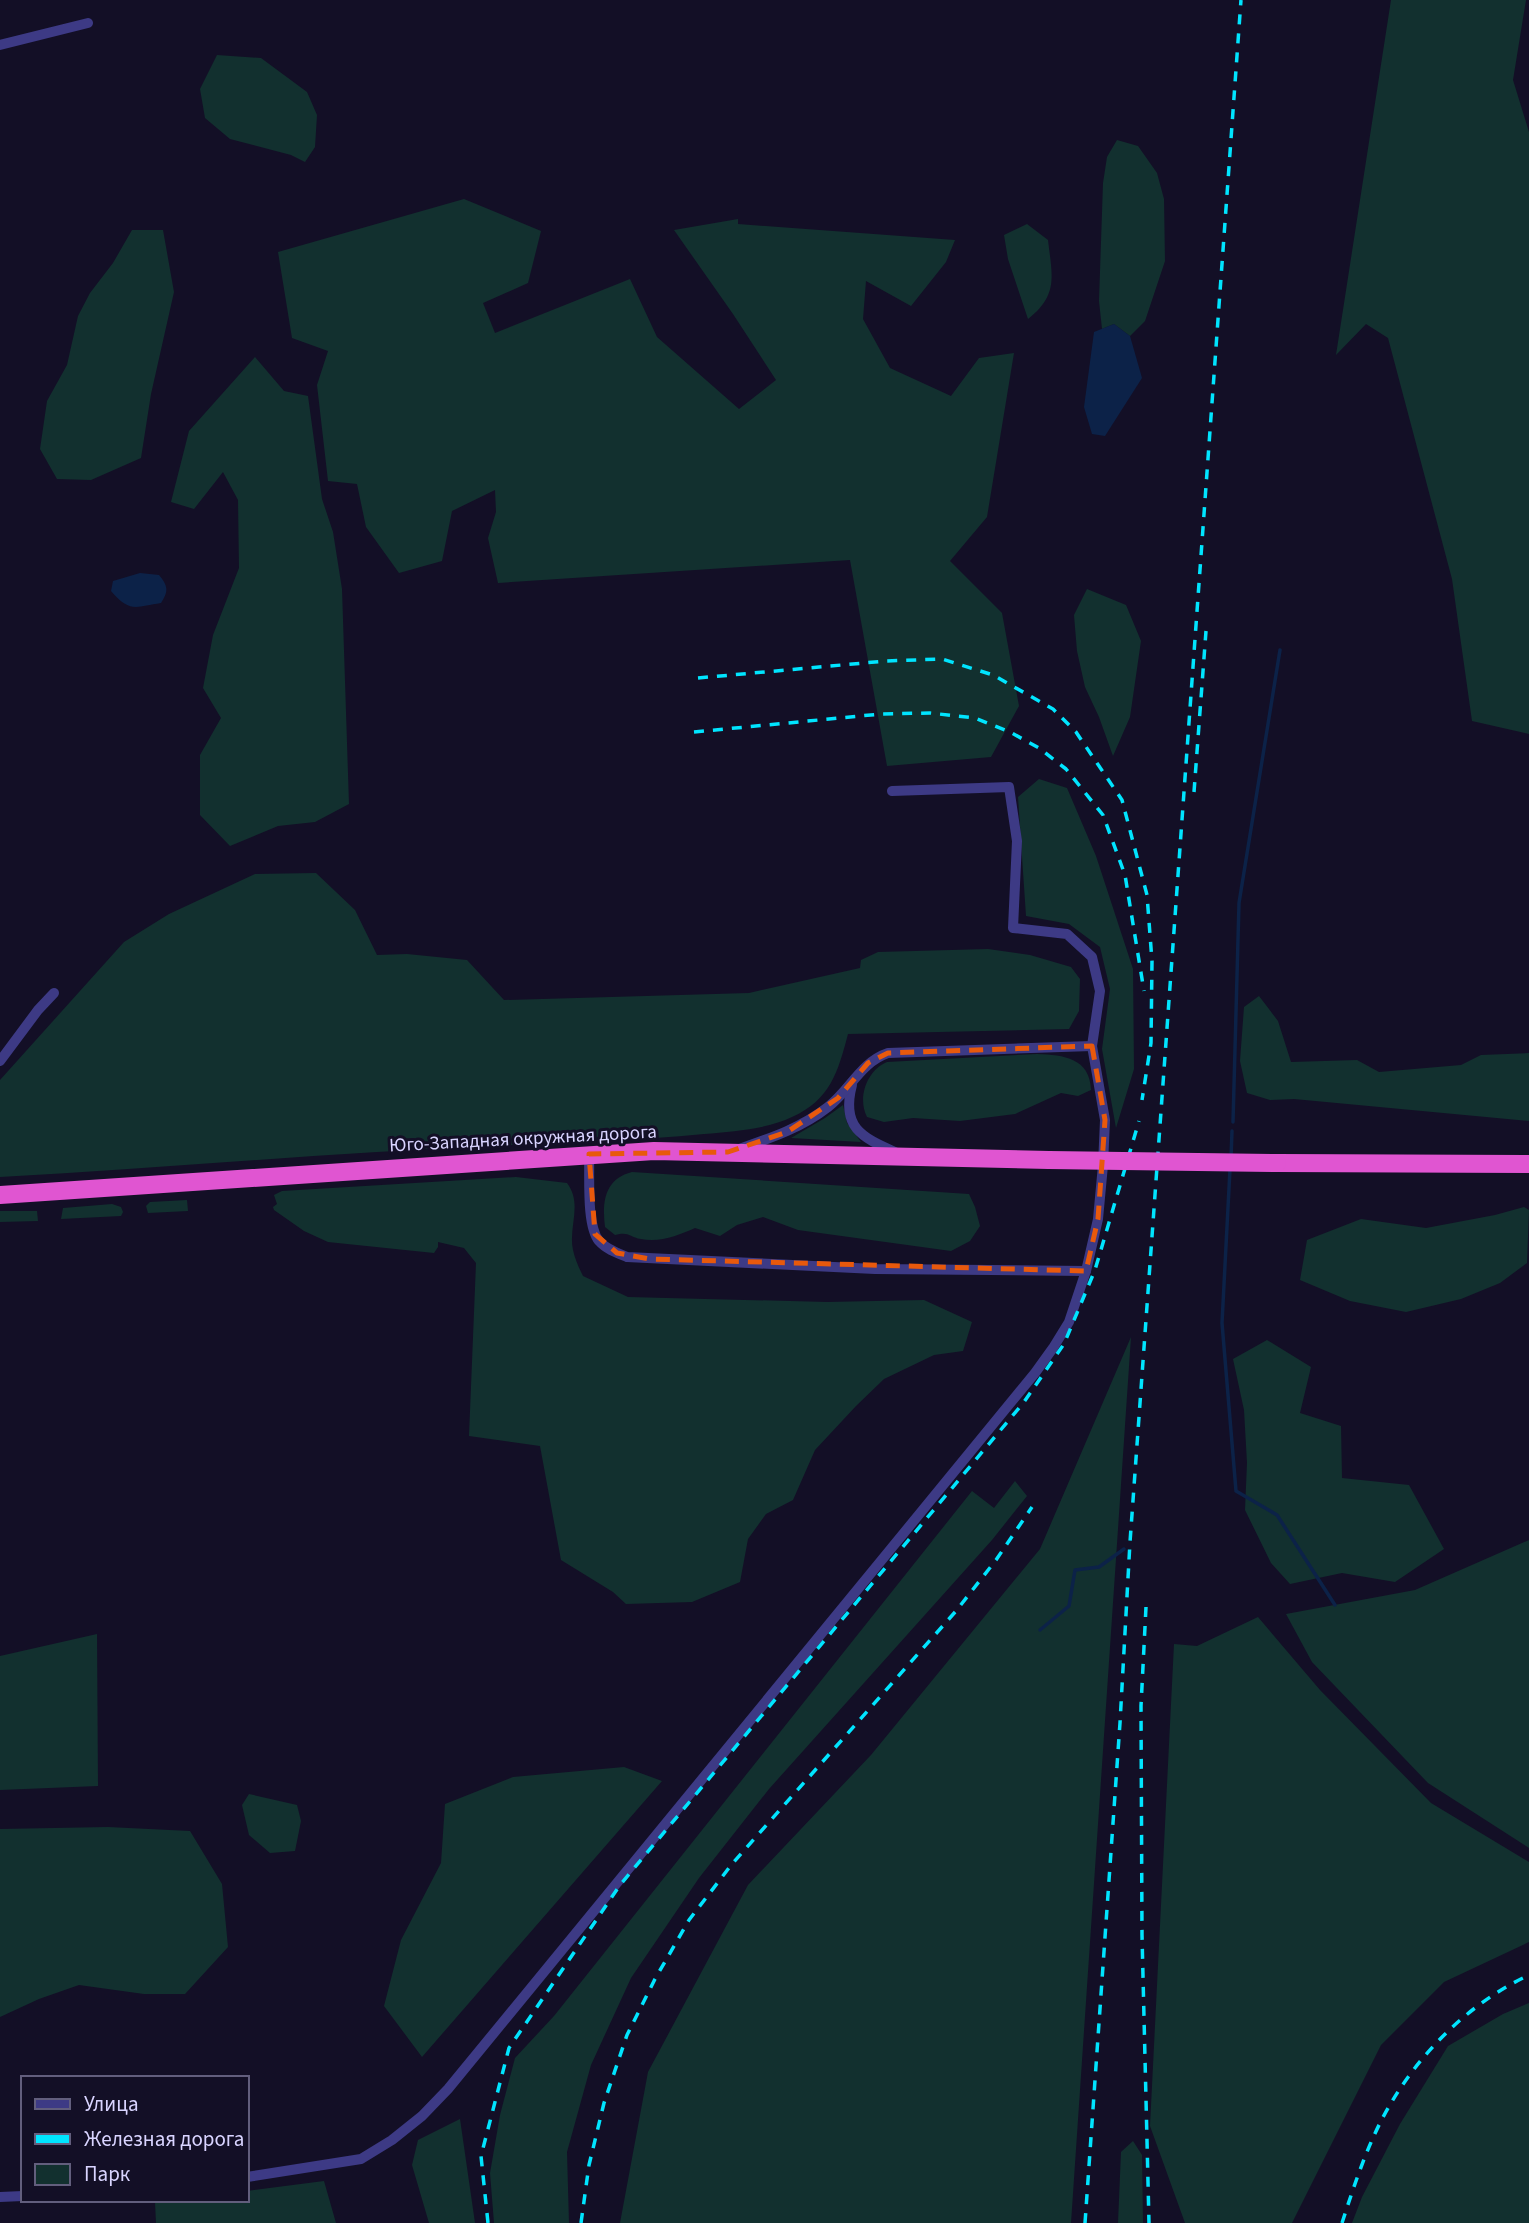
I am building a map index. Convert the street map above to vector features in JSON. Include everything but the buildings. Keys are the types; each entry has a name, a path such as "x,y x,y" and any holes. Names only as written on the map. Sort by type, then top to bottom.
{"highway":[{"name":"Юго-Западная окружная дорога","path":"0,1195 654,1151 908,1158 1529,1164"}],"street":[{"path":"0,45 88,23"},
{"path":"248,2177 361,2159 392,2140 448,2090 1035,1373 1054,1349 1069,1322 1086,1271 1098,1219 1104,1132 1092,1046 1100,990 1092,957 1067,934 1013,928 1017,841 1009,787 892,791"},
{"path":"0,1061 54,993"},
{"path":"728,1152 799,1126 826,1109 853,1083 868,1063 888,1053 1092,1046"},
{"path":"853,1083 849,1107 852,1123 868,1140 908,1158"},
{"path":"589,1154 591,1213 595,1234 607,1248 628,1256 875,1269 1086,1271"},
{"path":"0,2197 21,2196"}],"highlighted area":[{"path":"1092,1046 1105,1120 1098,1219 1086,1271 650,1259 617,1253 595,1234 589,1154 728,1152 787,1132 838,1098 868,1063 888,1053"}],"green space":[{"path":"1391,0 1526,0 1513,80 1529,132 1529,734 1472,721 1452,579 1388,338 1366,324 1336,355"},
{"path":"217,55 261,58 307,92 317,115 315,147 305,162 291,155 230,139 205,118 200,89"},
{"path":"1117,140 1138,146 1157,173 1164,199 1165,261 1145,321 1130,336 1114,324 1102,329 1099,301 1103,183 1107,157"},
{"path":"464,199 541,231 528,283 483,303 495,333 630,279 657,337 739,409 776,380 674,230 738,219 738,224 955,240 946,262 911,306 866,281 863,319 890,368 951,396 979,358 1014,353 987,517 950,561 1002,613 1019,706 991,757 887,766 850,560 498,583 488,538 496,512 495,490 452,511 442,561 399,573 366,527 357,484 328,481 317,385 328,351 292,338 278,252"},
{"path":"1027,224 1048,240 1052,274 1045,301 1028,319 1008,259 1004,235"},
{"path":"132,230 163,230 174,292 151,394 141,458 91,480 57,479 40,449 47,401 67,365 78,316"},
{"path":"255,357 284,391 308,396 322,499 333,532 342,589 349,804 315,822 278,826 230,846 200,815 200,755 221,718 203,688 213,635 239,568 238,500 223,472 194,509 171,502 189,431"},
{"path":"1087,589 1126,605 1141,641 1130,717 1113,756 1085,687 1077,651 1074,615"},
{"path":"1039,779 1067,788 1096,856 1133,969 1134,1069 1116,1128 1102,1049 1110,989 1100,947 1069,924 1026,916 1018,797"},
{"path":"316,873 355,910 377,955 407,954 467,960 504,1000 749,993 860,968 861,960 878,952 988,949 1030,955 1071,967 1080,979 1079,1011 1069,1029 848,1034 836,1072 824,1093 815,1102 792,1117 749,1129 651,1138 0,1177 0,1080 124,942 169,914 255,874"},
{"path":"1259,996 1278,1021 1291,1062 1357,1060 1379,1072 1461,1065 1481,1055 1529,1053 1529,1121 1294,1099 1270,1100 1247,1093 1240,1061 1244,1007"},
{"path":"1037,1054 1074,1060 1086,1071 1091,1090 1078,1096 1061,1093 1015,1114 960,1121 913,1118 884,1122 867,1117 864,1110 864,1093 869,1078 887,1062"},
{"path":"843,1105 847,1123 861,1142 791,1138 825,1118"},
{"path":"632,1172 969,1194 980,1226 970,1241 951,1251 798,1230 763,1217 737,1225 720,1236 695,1228 676,1236 655,1240 626,1234 615,1235 605,1227 607,1193 616,1180"},
{"path":"516,1177 567,1183 572,1191 575,1207 573,1250 583,1276 628,1297 827,1302 924,1300 972,1322 963,1351 934,1355 884,1379 856,1406 815,1450 793,1500 766,1514 748,1539 740,1582 692,1602 626,1604 613,1592 561,1560 540,1446 469,1436 476,1263 464,1248 438,1242 434,1253 328,1242 304,1231 273,1207 277,1204 274,1195 282,1191"},
{"path":"187,1200 188,1211 148,1213 146,1206 150,1202"},
{"path":"112,1204 121,1207 121,1216 61,1219 63,1208"},
{"path":"1524,1207 1529,1210 1527,1263 1500,1283 1461,1299 1406,1312 1350,1301 1300,1280 1307,1240 1361,1219 1426,1228"},
{"path":"0,1211 37,1211 38,1221 0,1222"},
{"path":"1131,1337 1071,2223 620,2223 648,2072 748,1885 871,1755 1040,1549"},
{"path":"1267,1340 1311,1367 1300,1413 1341,1426 1342,1478 1409,1485 1444,1549 1395,1582 1342,1573 1290,1584 1271,1563 1245,1510 1247,1463 1244,1410 1233,1359"},
{"path":"1015,1481 1027,1496 992,1540 769,1789 699,1878 631,1978 591,2065 567,2152 569,2223 494,2223 490,2173 500,2115 515,2058 554,2016 972,1491 994,1508"},
{"path":"1529,1540 1529,1848 1428,1783 1312,1662 1286,1614 1415,1590"},
{"path":"1258,1617 1320,1690 1431,1803 1529,1862 1529,1942 1444,1982 1381,2045 1292,2223 1185,2223 1150,2126 1174,1644 1197,1646"},
{"path":"97,1634 98,1786 0,1790 0,1656"},
{"path":"624,1767 662,1781 422,2057 384,2006 401,1940 441,1863 445,1804 513,1777"},
{"path":"249,1794 297,1805 301,1821 295,1851 270,1853 249,1835 242,1805"},
{"path":"108,1827 190,1831 222,1884 228,1947 185,1994 144,1994 79,1985 0,2017 0,1829"},
{"path":"1529,2003 1529,2223 1352,2223 1362,2197 1400,2124 1448,2046 1503,2014"},
{"path":"460,2119 475,2223 429,2223 412,2165 418,2140"},
{"path":"1133,2141 1142,2155 1143,2223 1118,2223 1121,2152"},
{"path":"324,2181 336,2223 156,2223 155,2202 248,2202 248,2191"}],"water":[{"path":"1114,324 1130,336 1142,378 1105,436 1092,434 1084,407 1094,332"},
{"path":"140,573 159,575 162,579 166,592 161,603 128,606 111,591 113,581"}],"waterway":[{"path":"1233,1122 1239,903 1280,650"},
{"path":"1231,1158 1232,1131"},
{"path":"1230,1169 1222,1323 1236,1491 1277,1515 1335,1605"},
{"path":"1040,1630 1069,1606 1075,1570 1099,1567 1124,1549"}],"railway":[{"path":"1085,2223 1130,1542 1241,0"},
{"path":"1194,792 1206,631"},
{"path":"698,678 886,661 942,659 993,675 1053,709 1076,732 1122,800 1147,895 1152,961 1151,1043 1142,1100"},
{"path":"694,732 881,714 930,713 975,718 1010,732 1039,748 1066,769 1103,815 1125,875 1144,991"},
{"path":"488,2223 481,2156 509,2048 620,1885 1024,1402 1064,1344 1095,1270 1139,1121"},
{"path":"581,2223 589,2165 604,2103 627,2035 689,1920 732,1864 956,1611 996,1560 1032,1507"},
{"path":"1146,1607 1141,1706 1142,1935 1149,2223"},
{"path":"1342,2223 1374,2135 1393,2100 1424,2056 1462,2018 1506,1987 1529,1975"}]}
